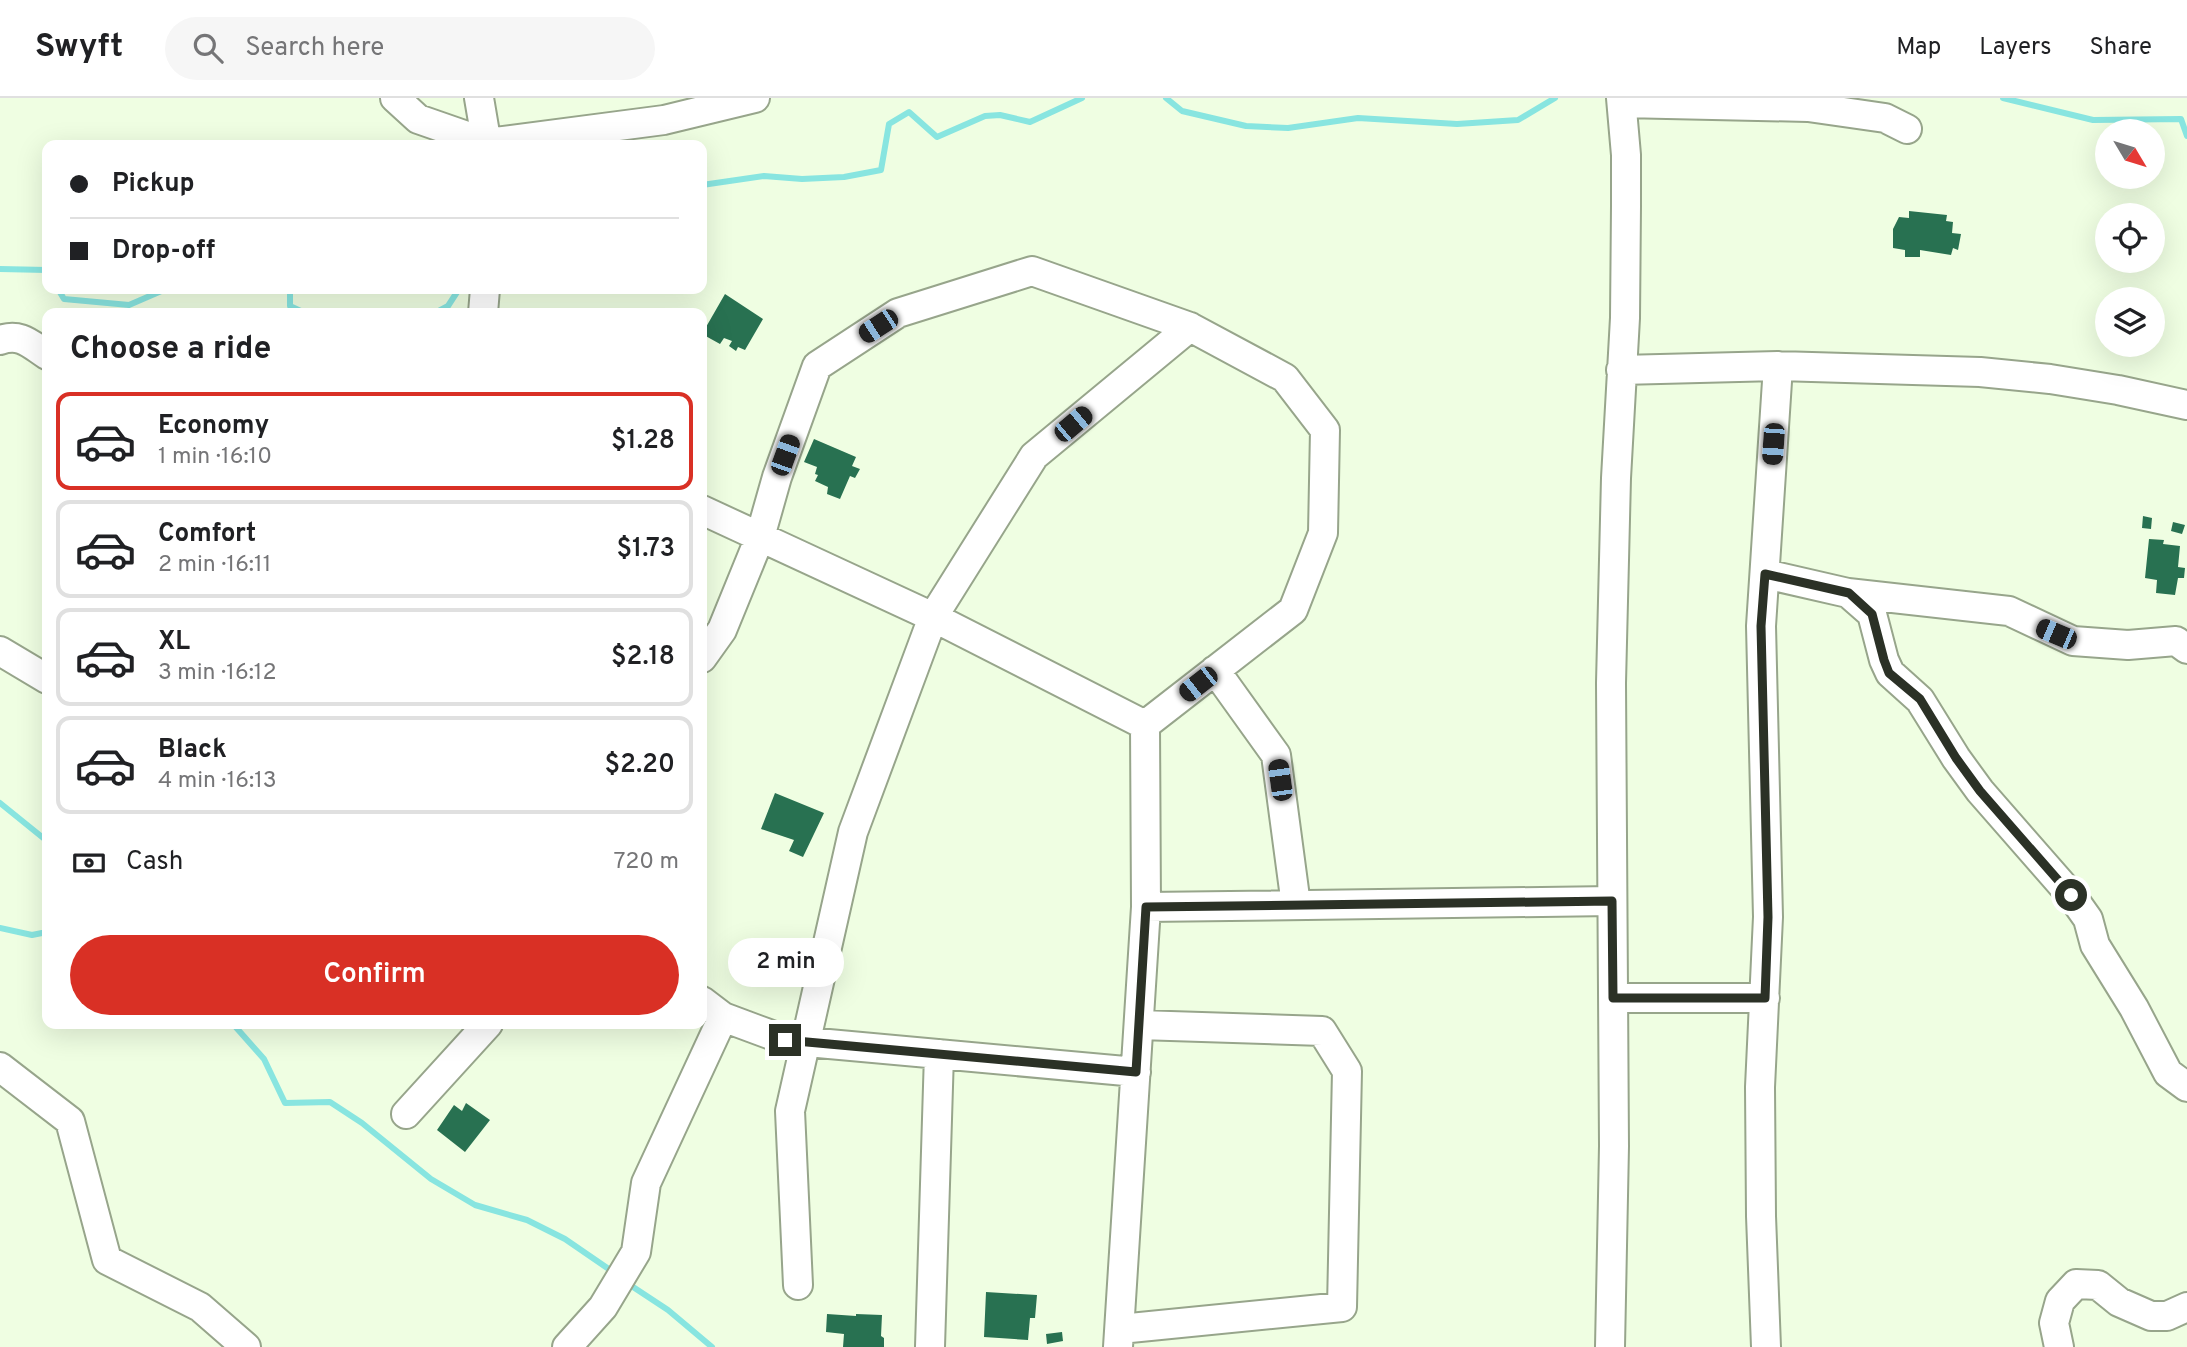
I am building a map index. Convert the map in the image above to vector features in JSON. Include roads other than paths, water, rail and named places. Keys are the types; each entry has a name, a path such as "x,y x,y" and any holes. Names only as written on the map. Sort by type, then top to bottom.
{"street":[{"path":"395,98 418,120 476,140"},
{"path":"479,98 486,140"},
{"path":"516,140 664,120 755,98"},
{"path":"1610,1347 1614,1146 1611,683 1616,478 1625,318 1626,155 1622,100 1808,107 1885,118 1907,129"},
{"path":"707,651 722,630 760,537 777,477 817,366 898,313 1032,271 1190,327 1285,378 1325,430 1323,533 1293,610 1145,725"},
{"path":"798,1285 790,1111 853,832 933,618 1034,456 1190,327"},
{"path":"0,340 13,336 42,352"},
{"path":"1621,370 1779,366 1980,372 2050,379 2187,405"},
{"path":"1766,1347 1760,1087 1768,917 1761,626 1779,366"},
{"path":"707,512 933,618 1145,725"},
{"path":"1765,574 1849,593 2010,611 2073,641 2128,645 2176,641 2187,649"},
{"path":"1849,593 1872,614 1889,673 1920,699 1980,791 2071,895 2088,919 2095,944 2168,1073 2187,1087"},
{"path":"0,651 42,676"},
{"path":"1215,670 1276,755 1296,905"},
{"path":"1139,1025 1322,1031 1347,1071 1342,1307 1119,1338 1146,907 1145,725"},
{"path":"1146,907 1612,901"},
{"path":"1613,998 1765,998"},
{"path":"713,1009 785,1040 1136,1072"},
{"path":"406,1114 480,1029"},
{"path":"567,1347 603,1307 636,1252 646,1183 705,1029"},
{"path":"930,1347 939,1054"},
{"path":"0,1067 70,1121 107,1260 200,1307 246,1347"},
{"path":"2059,1347 2054,1323 2060,1301 2076,1284 2098,1286 2119,1302 2151,1316 2167,1316 2187,1307"}],"waterway":[{"path":"707,184 764,176 802,179 844,177 881,170 889,124 909,112 937,137 985,116 1000,115 1030,122 1082,98"},
{"path":"1166,98 1182,111 1246,126 1288,128 1358,118 1457,124 1518,120 1555,98"},
{"path":"2003,98 2093,120 2181,119 2187,136"},
{"path":"0,269 42,270"},
{"path":"61,294 64,299 129,305 154,294"},
{"path":"290,294 290,306 294,308"},
{"path":"444,308 456,294"},
{"path":"0,803 42,837"},
{"path":"0,928 32,935 42,933"},
{"path":"237,1029 264,1059 285,1103 330,1102 362,1123 431,1179 475,1205 527,1220 565,1239 616,1274"},
{"path":"627,1283 668,1310 712,1347"}]}
